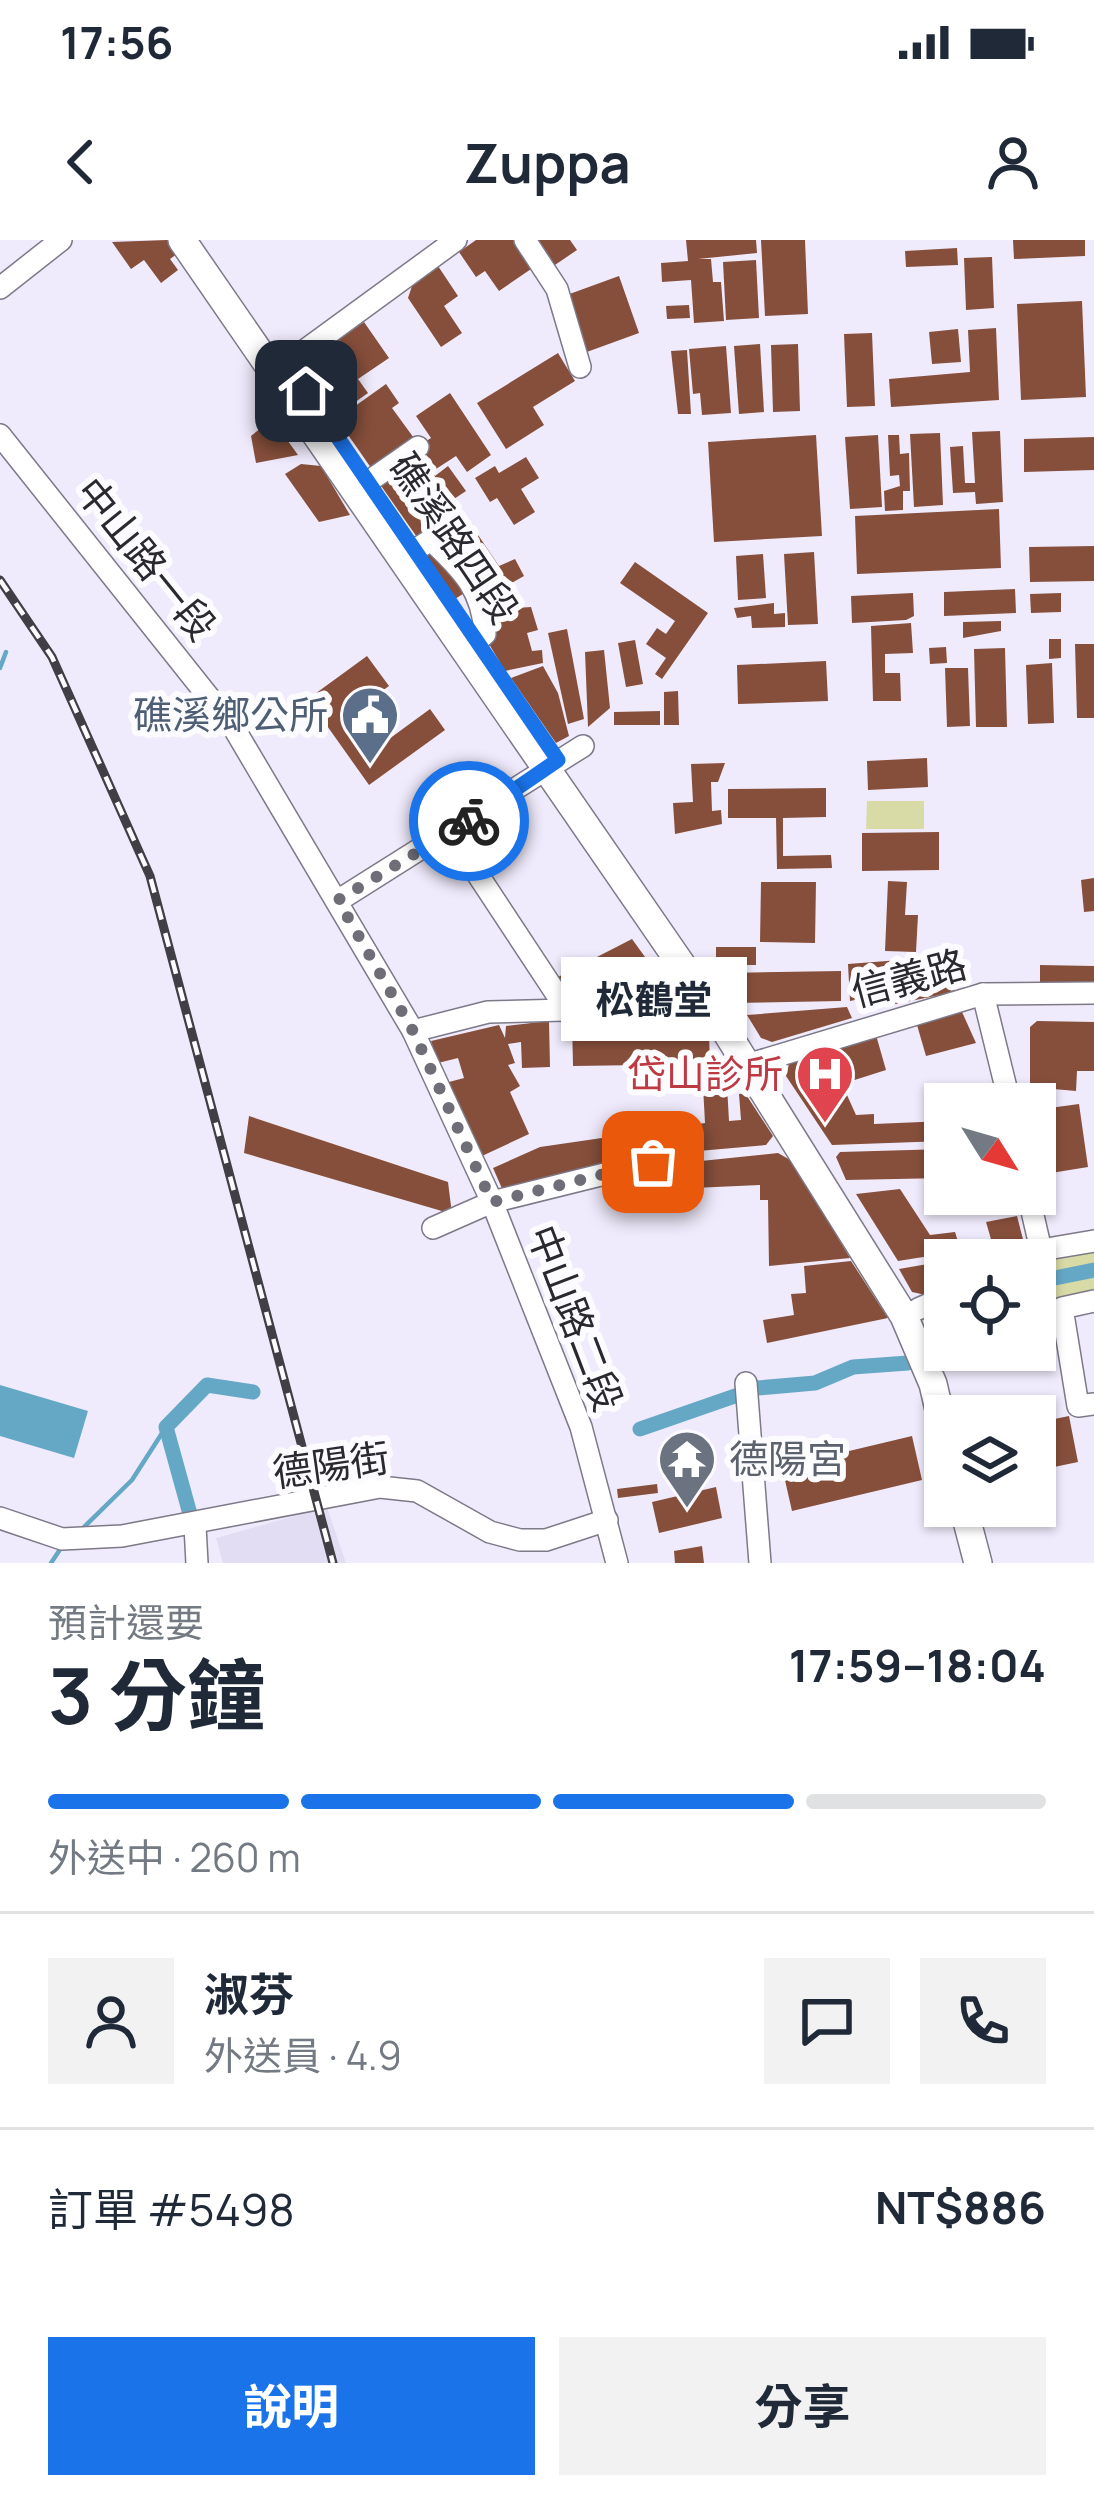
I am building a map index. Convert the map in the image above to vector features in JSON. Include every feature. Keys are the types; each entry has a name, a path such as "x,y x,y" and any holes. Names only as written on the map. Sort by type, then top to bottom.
{"main road":[{"name":"礁溪路四段","path":"182,240 279,367 408,554 455,601 471,646 754,1062"},
{"name":"礁溪路四段","path":"203,240 279,367"},
{"path":"754,1062 918,1310 948,1395"},
{"path":"754,1062 904,1316 936,1395"},
{"path":"969,1527 978,1563"},
{"path":"984,1527 993,1563"}],"street":[{"path":"0,288 61,240"},
{"path":"279,367 456,240"},
{"path":"525,240 556,290 580,367"},
{"name":"中山路一段","path":"0,435 235,730"},
{"path":"362,486 418,447"},
{"name":"中山路二段","path":"235,730 413,1031 492,1202 581,1427 617,1563"},
{"path":"338,900 451,834 583,746"},
{"path":"451,834 567,1010"},
{"name":"信義路","path":"754,1062 983,994 1094,993"},
{"path":"983,994 1005,1083"},
{"path":"413,1031 488,1012 717,1006"},
{"path":"434,1228 492,1202 653,1162"},
{"path":"1056,1248 1094,1241"},
{"path":"1094,1301 1062,1308 1083,1368 1078,1406 1094,1404"},
{"path":"918,1310 924,1307"},
{"path":"746,1383 760,1563"},
{"name":"德陽街","path":"0,1518 62,1539 195,1526 380,1487 417,1491 490,1532 520,1540 546,1540 607,1520"},
{"path":"195,1526 197,1563"}],"shaded area":[{"path":"327,1507 346,1563 223,1563 216,1538"}],"green space":[{"path":"867,801 924,801 924,829 866,829"},
{"path":"1094,1246 1094,1292 1056,1300 1056,1256"}],"water":[{"path":"0,1385 88,1411 74,1458 0,1436"}],"building":[{"path":"167,240 177,254 170,259 178,270 161,283 144,260 131,269 112,242"},
{"path":"476,240 515,240 534,267 499,291 485,271 476,277 459,252"},
{"path":"530,240 570,240 577,250 549,269"},
{"path":"686,240 756,240 757,253 698,259 711,259 713,282 721,282 724,321 694,323 691,280 662,282 661,263 688,261"},
{"path":"761,240 805,240 808,314 765,316"},
{"path":"1013,240 1085,240 1085,256 1014,259"},
{"path":"957,248 958,265 906,267 905,251"},
{"path":"992,257 994,308 966,310 964,258"},
{"path":"756,260 759,318 726,320 723,262"},
{"path":"438,266 458,296 444,306 462,333 441,347 408,298 413,283"},
{"path":"619,276 639,333 584,353 564,296"},
{"path":"1082,301 1086,397 1021,400 1017,304"},
{"path":"689,305 690,318 667,319 666,306"},
{"path":"364,322 389,358 358,379 368,393 334,417 303,374 307,362"},
{"path":"996,328 999,400 891,407 889,379 970,372 968,330"},
{"path":"958,329 961,362 932,364 929,332"},
{"path":"872,333 875,406 847,407 844,334"},
{"path":"760,344 764,412 739,414 734,346"},
{"path":"798,344 800,411 773,412 771,345"},
{"path":"726,346 731,413 702,415 700,393 693,394 689,349"},
{"path":"687,350 691,414 678,414 671,351"},
{"path":"558,353 575,381 533,407 544,425 506,449 477,403"},
{"path":"386,384 399,403 392,408 419,445 376,475 337,419"},
{"path":"450,393 491,455 467,472 456,456 436,469 420,445 431,438 416,416"},
{"path":"272,419 298,455 256,463 251,436"},
{"path":"1000,431 1003,502 976,504 975,492 953,493 950,447 963,446 965,483 975,483 972,432"},
{"path":"940,433 943,505 914,507 910,434"},
{"path":"816,435 822,536 714,542 708,442"},
{"path":"878,435 882,507 850,509 845,437"},
{"path":"888,435 899,435 900,454 909,453 910,491 903,491 903,510 885,511 884,491 900,486 899,475 890,476"},
{"path":"1094,437 1094,470 1024,472 1024,439"},
{"path":"417,452 435,476 448,466 466,491 451,501 459,512 419,540 377,480"},
{"path":"526,457 539,478 521,489 535,512 514,525 497,498 490,502 475,478 495,466 499,473"},
{"path":"301,464 321,466 350,515 319,522 285,474"},
{"path":"999,509 1001,568 857,574 855,516"},
{"path":"464,514 499,566 515,559 524,576 483,599 438,537"},
{"path":"1094,546 1094,581 1030,582 1029,547"},
{"path":"430,549 469,590 455,599 426,556"},
{"path":"814,552 818,624 788,625 784,554"},
{"path":"763,554 766,598 738,600 736,556"},
{"path":"635,562 708,613 662,679 655,674 666,658 646,644 657,628 666,634 675,621 620,583"},
{"path":"1015,589 1016,613 944,616 944,592"},
{"path":"913,593 914,616 906,620 852,623 851,596"},
{"path":"1061,593 1061,612 1031,613 1030,594"},
{"path":"774,603 774,614 785,613 785,627 752,628 751,616 737,618 734,608"},
{"path":"531,607 538,630 527,633 532,651 542,650 543,663 505,671 489,644 487,610"},
{"path":"1001,621 1001,631 963,638 963,622"},
{"path":"911,623 913,653 885,654 885,673 900,673 901,701 873,701 871,626"},
{"path":"567,629 584,719 568,724 548,633"},
{"path":"1049,639 1061,639 1061,658 1049,659"},
{"path":"635,640 643,684 626,687 618,643"},
{"path":"1075,644 1094,644 1094,718 1077,718"},
{"path":"946,647 947,663 930,664 929,648"},
{"path":"1005,648 1007,727 976,727 974,649"},
{"path":"604,650 610,708 588,727 585,652"},
{"path":"367,656 389,686 349,715 374,750 430,709 445,730 369,785 308,699"},
{"path":"826,661 828,701 738,704 737,665"},
{"path":"1052,663 1054,723 1028,724 1026,665"},
{"path":"543,666 558,693 569,736 556,743 511,678"},
{"path":"945,668 968,668 970,726 947,727"},
{"path":"678,691 679,725 664,725 664,692"},
{"path":"660,711 660,725 614,725 614,712"},
{"path":"927,758 928,787 868,790 867,761"},
{"path":"725,763 718,782 711,782 712,811 721,810 722,824 675,834 673,803 693,802 691,764"},
{"path":"826,788 826,817 783,818 783,856 831,855 832,868 777,869 776,818 728,818 728,789"},
{"path":"939,832 939,870 862,871 862,833"},
{"path":"1094,878 1094,911 1084,912 1081,880"},
{"path":"888,881 907,882 905,915 918,915 916,952 885,951"},
{"path":"761,882 816,882 815,943 760,942"},
{"path":"632,939 674,997 567,1004 554,979"},
{"path":"716,947 756,947 756,965 716,965"},
{"path":"951,956 955,992 861,1011 860,999 850,1001 848,964"},
{"path":"1040,965 1094,966 1094,987 1040,987"},
{"path":"841,971 841,1001 732,1003 726,991 726,973"},
{"path":"847,1007 852,1018 772,1042 761,1038 747,1015"},
{"path":"962,1012 976,1043 926,1056 917,1025"},
{"path":"690,1016 709,1034 710,1064 573,1066 572,1020"},
{"path":"549,1021 550,1067 522,1068 521,1042 508,1044 515,1063 508,1065 520,1086 510,1092 529,1134 482,1156 449,1082 464,1078 458,1058 438,1063 431,1041 499,1025 505,1038 506,1026"},
{"path":"1037,1021 1094,1022 1094,1071 1077,1071 1076,1091 1056,1089 1056,1083 1030,1083 1030,1027"},
{"path":"876,1035 886,1070 842,1084 856,1115 874,1114 874,1124 924,1122 924,1142 832,1145 786,1076 789,1064"},
{"path":"702,1068 726,1068 729,1121 741,1120 739,1094 745,1093 773,1136 766,1145 653,1155 504,1193 493,1168 540,1147 705,1123"},
{"path":"1079,1104 1088,1167 1056,1172 1056,1107"},
{"path":"249,1116 448,1182 452,1214 244,1153"},
{"path":"924,1150 924,1178 846,1180 836,1157 840,1152"},
{"path":"778,1153 792,1161 850,1258 769,1266 768,1200 760,1200 760,1185 671,1189 667,1173 672,1164"},
{"path":"900,1189 930,1235 955,1232 957,1239 924,1239 924,1257 898,1261 856,1194"},
{"path":"1017,1216 1023,1239 991,1239 986,1222"},
{"path":"851,1261 888,1318 767,1343 763,1320 794,1315 791,1294 806,1293 804,1266"},
{"path":"924,1265 924,1295 912,1292 899,1269"},
{"path":"1069,1416 1078,1462 1056,1467 1056,1419"},
{"path":"912,1436 922,1480 792,1511 782,1467"},
{"path":"657,1484 658,1493 618,1498 617,1489"},
{"name":"德陽宮","path":"716,1487 722,1518 659,1533 652,1502"},
{"path":"702,1546 704,1563 675,1563 674,1551"}],"waterway":[{"path":"0,668 6,652"},
{"path":"1056,1278 1094,1270"},
{"path":"640,1429 758,1388 815,1383 853,1367 908,1363"},
{"path":"190,1514 166,1427 207,1385 253,1392"},
{"path":"83,1528 132,1480 166,1427"},
{"path":"51,1563 61,1548"}],"railway":[{"path":"0,580 52,657 150,876 333,1563"}],"way so far":[{"path":"469,821 338,900 413,1031 492,1202 653,1162"}],"place":[{"name":"礁溪鄉公所","path":"370,766"},
{"name":"岱山診所","path":"825,1125"},
{"name":"松鶴堂","path":"653,1162"},
{"name":"德陽宮","path":"687,1510"}],"route":[{"path":"306,391 558,760 469,821"}]}
